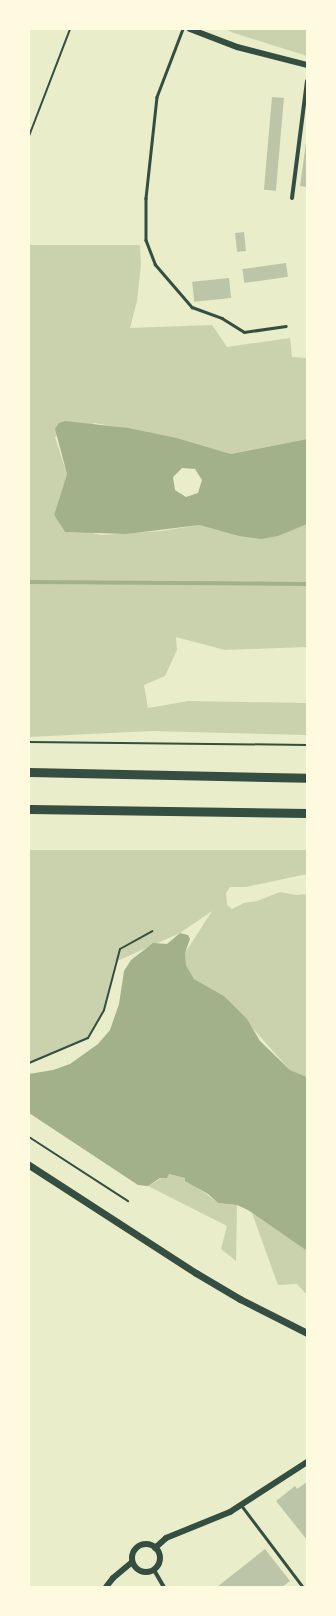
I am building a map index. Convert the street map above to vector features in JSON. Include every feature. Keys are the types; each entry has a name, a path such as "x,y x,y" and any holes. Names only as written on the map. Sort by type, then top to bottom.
{"highway":[{"path":"29,772 307,778"},
{"path":"29,809 307,813"}],"main road":[{"path":"29,1165 240,1299 307,1333"}],"street":[{"path":"190,29 248,51 307,65"},
{"path":"292,198 307,81"},
{"path":"155,1548 166,1538 242,1505 307,1462"},
{"path":"132,1562 132,1556 138,1546 144,1544 155,1548"},
{"path":"132,1562 144,1572 154,1570 160,1562 155,1548"},
{"path":"106,1587 112,1578 132,1562"},
{"path":"154,1570 164,1587"}],"lane":[{"path":"183,29 157,97 146,198 146,240 155,264 192,307 222,318 244,332 286,326"},
{"path":"242,1505 303,1587"}],"path":[{"path":"29,136 70,29"},
{"path":"29,742 307,745"},
{"path":"29,1063 88,1038 104,1010 120,949 152,931"},
{"path":"29,1137 128,1201"}],"shaded area":[{"path":"224,29 307,29 307,56 234,33"},
{"path":"29,245 140,245 141,264 137,301 130,328 212,325 227,347 290,338 292,357 307,358 307,439 231,454 177,438 95,423 55,437 67,474 54,515 65,532 83,531 101,535 161,531 200,525 307,524 307,647 225,650 176,637 177,650 165,676 144,685 148,708 188,701 307,703 307,735 151,731 29,737"},
{"path":"65,421 128,428 177,438 231,454 307,439 307,524 278,536 261,539 239,536 200,525 126,534 65,532 54,515 67,474 55,429 59,423","holes":["182,468 195,469 202,480 198,493 186,497 175,490 173,477"]},
{"path":"29,850 307,850 307,874 246,887 230,887 226,893 227,905 232,909 244,903 257,901 280,892 296,895 307,894 307,1077 290,1070 224,996 194,979 186,965 185,953 212,911 180,933 115,962 104,1010 88,1038 29,1063"},
{"path":"180,933 188,935 190,939 185,953 186,965 194,979 224,996 247,1019 260,1041 290,1070 307,1077 307,1251 248,1210 237,1205 218,1203 208,1194 185,1181 185,1178 169,1174 167,1178 160,1178 148,1186 138,1185 29,1113 29,1074 53,1070 70,1064 98,1044 110,1030 119,1004 124,971 131,960 153,943 167,944"},
{"path":"168,1174 185,1178 218,1203 237,1205 236,1261 221,1249 227,1226 148,1186"},
{"path":"252,1213 307,1251 307,1295 297,1284 278,1285"}],"building":[{"path":"272,97 284,98 276,191 264,190"},
{"path":"307,143 307,187 300,186"},
{"path":"244,232 246,251 237,252 235,233"},
{"path":"286,263 288,277 244,283 242,269"},
{"path":"229,278 231,298 194,302 192,282"},
{"path":"307,1482 307,1540 276,1501 295,1486 297,1489"},
{"path":"265,1549 290,1581 282,1587 217,1587"}],"waterway":[{"path":"29,582 307,584"}]}
